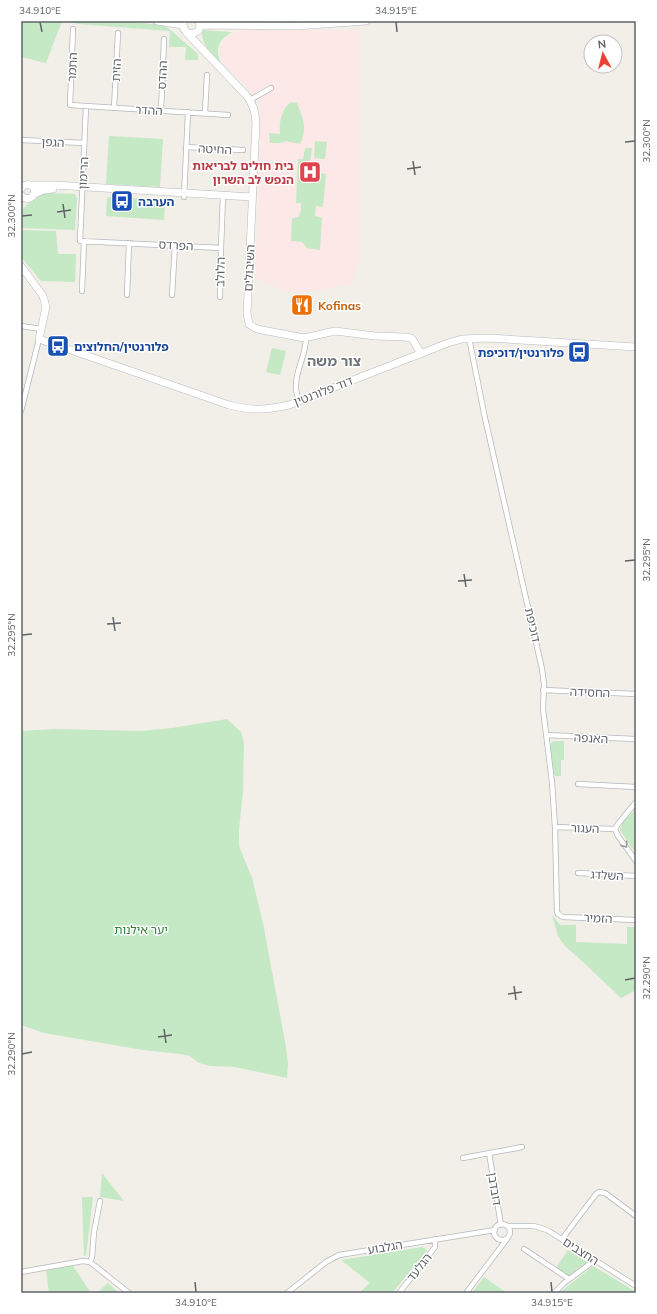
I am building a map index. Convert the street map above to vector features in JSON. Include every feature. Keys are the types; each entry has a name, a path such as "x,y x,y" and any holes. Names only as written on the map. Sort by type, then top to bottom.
{"street":[{"path":"157,21 184,23"},
{"path":"186,32 192,34 199,26 296,26 366,21"},
{"name":"השיבולים","path":"184,23 186,32 250,100 255,114 256,122 247,313 250,326 297,338 306,338 335,331 375,336 405,337 413,340 420,354"},
{"name":"השיבולים","path":"199,26 198,40 201,48"},
{"name":"התמר","path":"70,105 74,30"},
{"name":"הזית","path":"114,108 118,33"},
{"name":"ההדס","path":"160,111 164,39"},
{"path":"205,113 207,75"},
{"path":"250,100 271,88"},
{"name":"ההדר","path":"70,105 228,115"},
{"name":"הרימון","path":"82,291 82,189 86,106"},
{"path":"184,195 188,112"},
{"name":"הגפן","path":"21,140 84,143"},
{"name":"החיטה","path":"186,147 243,150"},
{"path":"25,186 252,199"},
{"path":"21,204 32,196 34,189 25,186"},
{"path":"21,195 25,198 49,189 82,189"},
{"path":"220,248 223,197"},
{"name":"הפרדס","path":"82,241 220,248"},
{"path":"127,295 129,243"},
{"path":"172,295 175,245"},
{"name":"הלולב","path":"220,248 220,297"},
{"path":"21,266 43,296 46,306 21,412"},
{"path":"21,326 41,329"},
{"path":"299,401 295,387 305,351 306,338"},
{"name":"דוד פלורנטין","path":"39,339 242,408 262,410 289,405 448,343 469,338 636,347"},
{"name":"דוכיפת","path":"469,338 485,418 544,679 542,703 552,782 555,827 556,907 560,916"},
{"name":"החסידה","path":"544,690 636,694"},
{"name":"האנפה","path":"546,735 636,739"},
{"path":"578,784 636,787"},
{"path":"636,802 615,829 618,836 636,861"},
{"name":"העגור","path":"555,827 615,829"},
{"name":"השלדג","path":"578,873 636,876"},
{"name":"הזמיר","path":"560,916 636,920"},
{"path":"463,1158 522,1147"},
{"name":"דובדבן","path":"489,1153 501,1225"},
{"path":"562,1239 599,1192 605,1193 636,1216"},
{"path":"90,1262 100,1201"},
{"path":"497,1239 502,1240 508,1237 510,1230 507,1226 501,1225 495,1230 494,1235 497,1239 497,1252"},
{"name":"החצבים","path":"507,1226 534,1226 543,1228 636,1286"},
{"path":"466,1293 508,1237 514,1231 523,1226"},
{"name":"הגלבוע","path":"287,1293 326,1262 339,1255 495,1230"},
{"name":"הגלעד","path":"399,1293 435,1247 435,1239"},
{"path":"524,1249 569,1279"},
{"path":"554,1293 569,1279 594,1260"},
{"path":"21,1272 83,1261 90,1262 129,1293"}],"shaded area":[{"name":"בית חולים לבריאות הנפש לב השרון","path":"360,30 361,256 352,284 298,294 264,283 256,277 261,109 260,103 254,94 223,64 220,53 220,46 226,38 235,31"}],"green space":[{"path":"21,21 62,21 46,63 21,57"},
{"path":"69,21 121,21 162,25 168,28 198,54 198,60 185,60 186,47 169,47 170,31 78,24"},
{"path":"202,30 232,32 221,41 219,45 218,53 221,63 210,52 205,44"},
{"path":"291,102 297,103 304,124 304,133 300,144 285,141 281,143 270,143 269,133 280,134 281,116 285,108"},
{"path":"109,136 163,139 160,187 106,184"},
{"path":"315,141 327,142 325,159 314,158"},
{"path":"305,148 312,148 309,171 326,174 323,207 316,206 315,216 322,218 320,250 307,248 302,242 291,241 292,218 299,217 301,212 301,203 296,203 298,159 303,159"},
{"path":"48,193 75,194 77,198 75,230 21,228 21,211 36,197"},
{"path":"107,197 165,200 164,220 106,216"},
{"path":"21,230 56,231 58,254 76,254 75,282 41,281 21,257"},
{"path":"272,348 286,351 280,375 266,372"},
{"name":"יער אילנות","path":"227,719 241,732 244,743 243,792 239,829 239,846 252,878 263,923 286,1047 288,1064 287,1078 235,1067 210,1066 199,1063 190,1056 180,1054 143,1050 44,1033 21,1025 21,731 55,729 140,731 172,728"},
{"path":"553,741 564,741 564,760 561,760 561,776 555,776 554,774 550,745"},
{"path":"636,809 636,854 620,830 623,822"},
{"path":"552,915 560,925 576,925 576,942 627,944 627,927 636,927 636,990 621,998 564,945 558,936"},
{"path":"102,1173 124,1201 100,1197"},
{"path":"82,1197 93,1197 86,1255 84,1256"},
{"path":"422,1247 427,1250 426,1252 392,1293 359,1293 370,1283 341,1260"},
{"path":"568,1250 587,1262 568,1276 556,1268"},
{"path":"73,1266 91,1293 49,1293 46,1270"},
{"path":"593,1266 636,1292 636,1293 559,1293"},
{"path":"484,1277 507,1293 472,1293"},
{"path":"108,1283 119,1293 97,1293"}],"place":[{"name":"בית חולים לבריאות הנפש לב השרון","path":"310,172"},
{"name":"הערבה","path":"122,201"},
{"name":"Kofinas","path":"302,305"},
{"name":"פלורנטין/החלוצים","path":"58,346"},
{"name":"פלורנטין/דוכיפת","path":"579,352"}],"district":[{"name":"צור משה","path":"334,361"}]}
